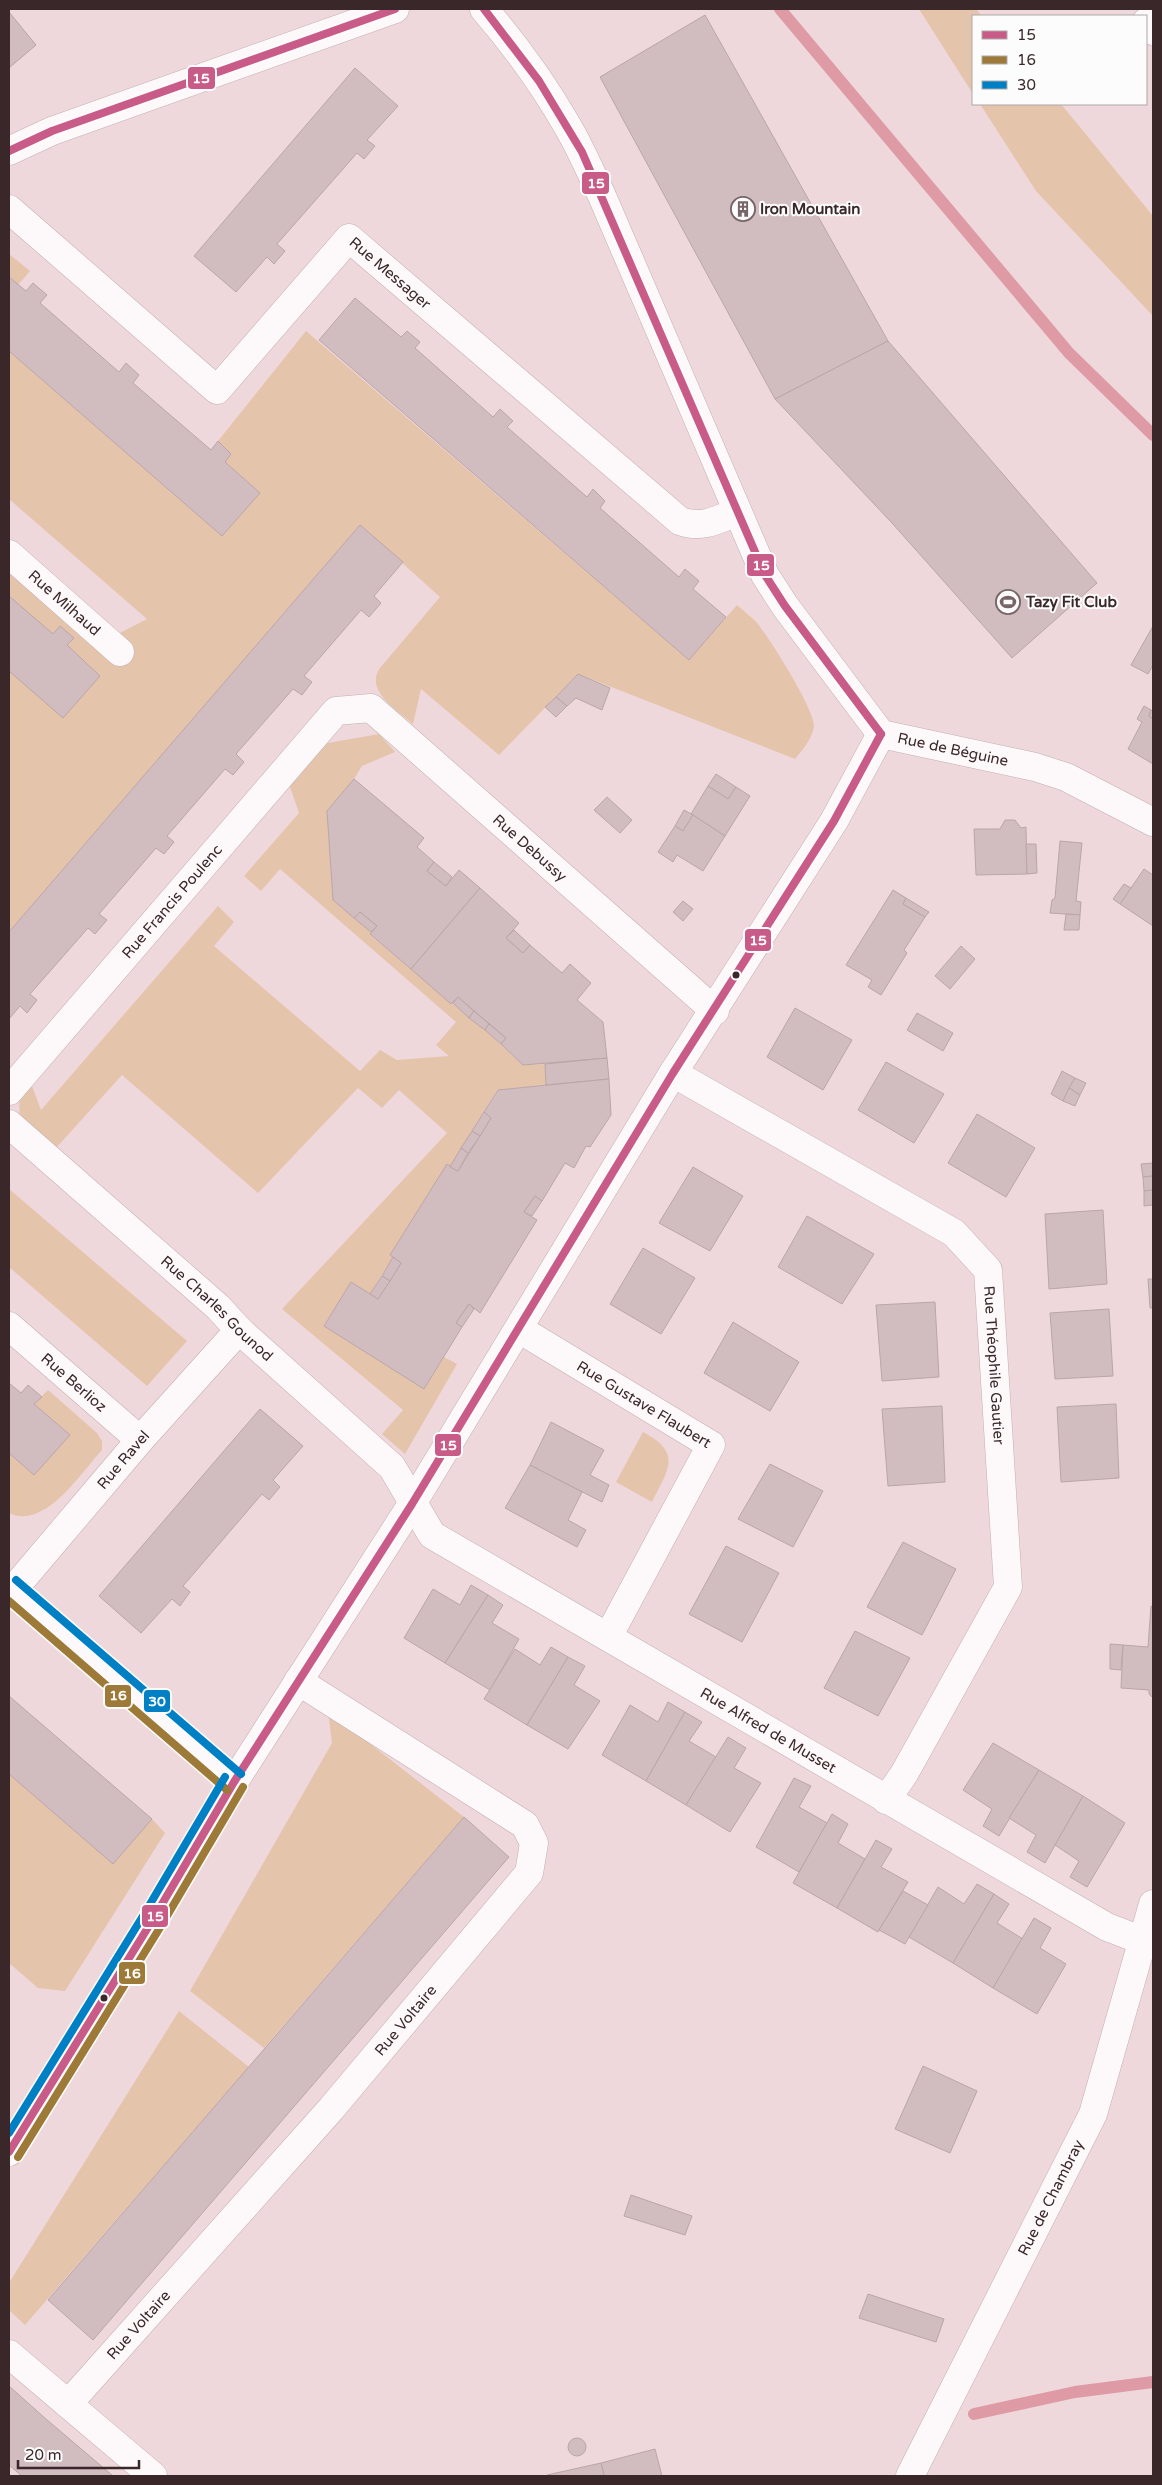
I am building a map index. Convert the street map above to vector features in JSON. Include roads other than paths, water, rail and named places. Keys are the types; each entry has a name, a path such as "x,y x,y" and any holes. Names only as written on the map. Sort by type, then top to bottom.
{"street":[{"path":"9,151 52,131 395,9"},
{"name":"Rue de Béguine","path":"484,9 511,40 572,135 602,196 765,575 784,606 881,734 1026,765 1066,777 1153,822"},
{"name":"Rue Messager","path":"9,209 217,390 350,238 680,521 692,526 704,525 738,512"},
{"name":"Rue Milhaud","path":"9,554 120,652"},
{"name":"Rue Debussy","path":"336,712 371,708 714,1011"},
{"name":"Rue Francis Poulenc","path":"9,1091 336,712"},
{"path":"9,2152 152,1921 234,1782 412,1504 673,1073 834,821 881,734"},
{"name":"Rue Théophile Gautier","path":"673,1073 954,1233 988,1270 1008,1587 904,1774 886,1800"},
{"name":"Rue Charles Gounod","path":"9,1124 218,1308 239,1330 392,1467 412,1504"},
{"name":"Rue Berlioz","path":"9,1326 140,1440"},
{"name":"Rue Gustave Flaubert","path":"519,1329 711,1445 608,1637"},
{"name":"Rue Ravel","path":"10,1590 140,1440 239,1330"},
{"name":"Rue Alfred de Musset","path":"412,1504 432,1536 1107,1927 1141,1940"},
{"path":"10,1590 234,1782"},
{"name":"Rue Voltaire","path":"68,2404 331,2109 529,1873 534,1843 525,1825 298,1681"},
{"name":"Rue de Chambray","path":"910,2476 1093,2114 1141,1940 1153,1904"},
{"path":"9,2354 153,2476"}],"waterway":[{"path":"780,9 1069,353 1153,435"},
{"path":"974,2414 1075,2392 1153,2382"}],"place":[{"name":"Iron Mountain","path":"743,209"},
{"name":"Tazy Fit Club","path":"1008,602"}]}
